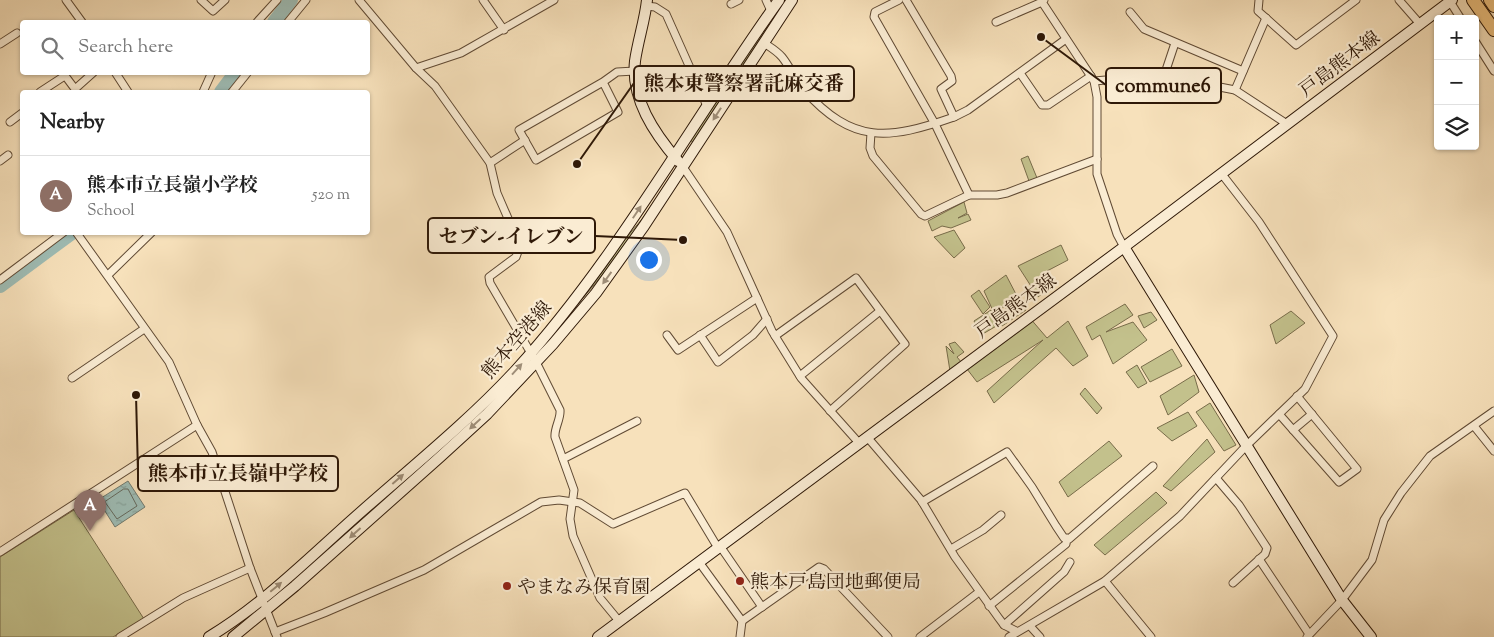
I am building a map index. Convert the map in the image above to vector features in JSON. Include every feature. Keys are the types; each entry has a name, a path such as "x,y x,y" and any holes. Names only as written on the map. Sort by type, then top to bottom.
{"highway":[{"path":"1473,0 1494,30"},
{"path":"1490,0 1494,6"}],"main road":[{"name":"熊本空港線","path":"233,637 266,611 486,414 533,357 604,260 779,0"},
{"name":"熊本空港線","path":"209,637 262,599 452,432 533,357 596,293 635,239 792,0"},
{"name":"戸島熊本線","path":"598,637 1124,247 1451,0"},
{"path":"647,3 637,49 635,71 637,93 648,119 683,167"},
{"path":"1124,247 1342,600 1371,637"}],"street":[{"path":"66,0 81,20"},
{"path":"201,0 213,11 225,0"},
{"path":"259,20 278,0"},
{"path":"290,20 306,0"},
{"path":"359,0 416,68 434,86 490,163 497,193 520,246 516,257 489,277 490,283 533,357 560,410 554,432 574,490 570,520 573,536 600,598 619,621"},
{"path":"483,0 504,30"},
{"path":"416,68 461,53 554,0"},
{"path":"731,4 739,0"},
{"path":"766,0 771,11"},
{"path":"899,0 875,12 874,17 935,124 969,195"},
{"path":"906,0 951,76 952,81 941,89 954,117"},
{"path":"1259,0 1258,11 1296,45 1356,0"},
{"path":"1399,0 1420,24"},
{"path":"1451,0 1459,15"},
{"path":"996,22 1043,1 1093,78 1097,97 1096,174 1116,234 1124,247"},
{"path":"647,3 666,14 707,106"},
{"path":"1130,12 1144,29 1174,44 1243,71"},
{"path":"1235,90 1266,18"},
{"path":"0,44 17,32"},
{"path":"764,43 782,57 801,87 826,112 841,123 872,133 887,134 927,127 968,110 1066,39"},
{"path":"1163,79 1174,44"},
{"path":"1479,47 1494,71"},
{"path":"603,82 618,112 536,160 519,130 617,72 635,71"},
{"path":"1020,73 1042,105 1045,106 1048,106 1093,78 1142,77 1199,83 1235,90 1287,124"},
{"path":"43,90 63,77 66,77 75,89 91,75"},
{"path":"118,75 127,90"},
{"path":"204,90 211,75"},
{"path":"234,90 246,75"},
{"path":"10,122 20,114"},
{"path":"872,133 870,148 873,156 921,214 929,215 969,195 1007,193 1096,159"},
{"path":"490,163 525,140"},
{"path":"0,161 8,155"},
{"path":"683,167 727,232 775,336 800,376 830,411 863,440 922,502 989,606 1004,625 1016,632"},
{"path":"1009,637 1105,581 1180,516 1246,446 1305,389 1333,336 1259,222 1221,173"},
{"path":"0,279 60,235"},
{"path":"78,235 169,362 212,452 250,568 276,634 424,570 541,502 559,500 580,503 613,524 685,493 719,547 762,607"},
{"path":"108,275 149,235"},
{"path":"775,336 856,278 905,344 830,411"},
{"path":"667,335 678,350 757,298"},
{"path":"800,376 880,311"},
{"path":"700,335 718,362 753,334 767,318"},
{"path":"72,378 144,329"},
{"path":"1279,414 1339,482 1357,469 1297,396"},
{"path":"1259,558 1308,636 1342,600 1372,560 1384,520 1401,493 1430,456 1494,411"},
{"path":"1293,430 1312,414"},
{"path":"563,459 637,421"},
{"path":"0,552 198,425"},
{"path":"1474,426 1494,451"},
{"path":"922,502 1007,452 1032,487 1064,538 1069,539 1153,466"},
{"path":"1216,478 1238,505 1267,548 1265,554 1234,583"},
{"path":"951,549 983,530 1001,514"},
{"path":"989,606 1066,544 1067,538"},
{"path":"699,562 742,621 740,637"},
{"path":"1004,625 1064,572 1070,562"},
{"path":"742,621 818,567 824,569 888,637"},
{"path":"120,637 183,598 250,568"},
{"path":"1105,581 1150,637"},
{"path":"920,637 979,592"},
{"path":"1030,626 1040,637"}],"shaded area":[{"path":"783,0 788,0 694,143 690,140"},
{"path":"1028,156 1037,178 1029,181 1021,159"},
{"path":"655,200 636,229 616,257 571,311 642,219"},
{"path":"964,202 967,213 958,218 968,214 971,220 951,228 942,226 932,231 928,221"},
{"path":"954,230 965,248 954,258 934,237"},
{"path":"1061,245 1068,260 1047,271 1054,284 1038,297 1018,266"},
{"path":"1006,275 1018,298 994,313 984,291"},
{"path":"979,290 990,307 983,314 971,296"},
{"path":"1020,300 1026,310 1002,326 996,315"},
{"path":"1125,304 1133,315 1106,332 1133,322 1147,340 1113,364 1100,335 1092,340 1086,327"},
{"path":"991,310 998,325 981,335 974,321"},
{"path":"1291,311 1305,323 1276,344 1270,325"},
{"path":"1151,312 1157,320 1144,328 1138,316"},
{"path":"1029,317 1047,338 1068,321 1088,356 1073,366 1056,348 994,403 987,391 1043,340 977,382 967,369"},
{"path":"955,342 964,352 957,357 962,363 950,371 946,346 954,354 949,344"},
{"path":"1172,349 1182,366 1150,382 1141,367"},
{"path":"1137,365 1147,383 1138,388 1126,372"},
{"path":"1194,375 1199,392 1168,415 1160,396"},
{"path":"1085,388 1102,408 1097,414 1080,394"},
{"path":"1210,403 1236,445 1224,451 1196,412"},
{"path":"1188,412 1197,426 1172,441 1157,428"},
{"path":"478,415 371,513 290,582"},
{"path":"1207,439 1215,452 1171,491 1163,486"},
{"path":"1109,441 1122,456 1068,497 1059,482"},
{"path":"1156,492 1167,503 1105,555 1094,545"},
{"path":"74,510 144,619 113,637 0,637 0,557"}],"water":[{"path":"128,481 145,507 115,527 98,500"}],"waterway":[{"path":"276,20 291,0"},
{"path":"222,90 234,75"},
{"path":"0,286 69,235"}],"place":[{"name":"commune6","path":"1041,37"},
{"name":"熊本東警察署託麻交番","path":"577,164"},
{"name":"セブン-イレブン","path":"683,240"},
{"name":"熊本市立長嶺中学校","path":"136,395"},
{"name":"熊本市立長嶺小学校","path":"90,531"},
{"name":"熊本戸島団地郵便局","path":"740,581"},
{"name":"やまなみ保育園","path":"507,586"}]}
